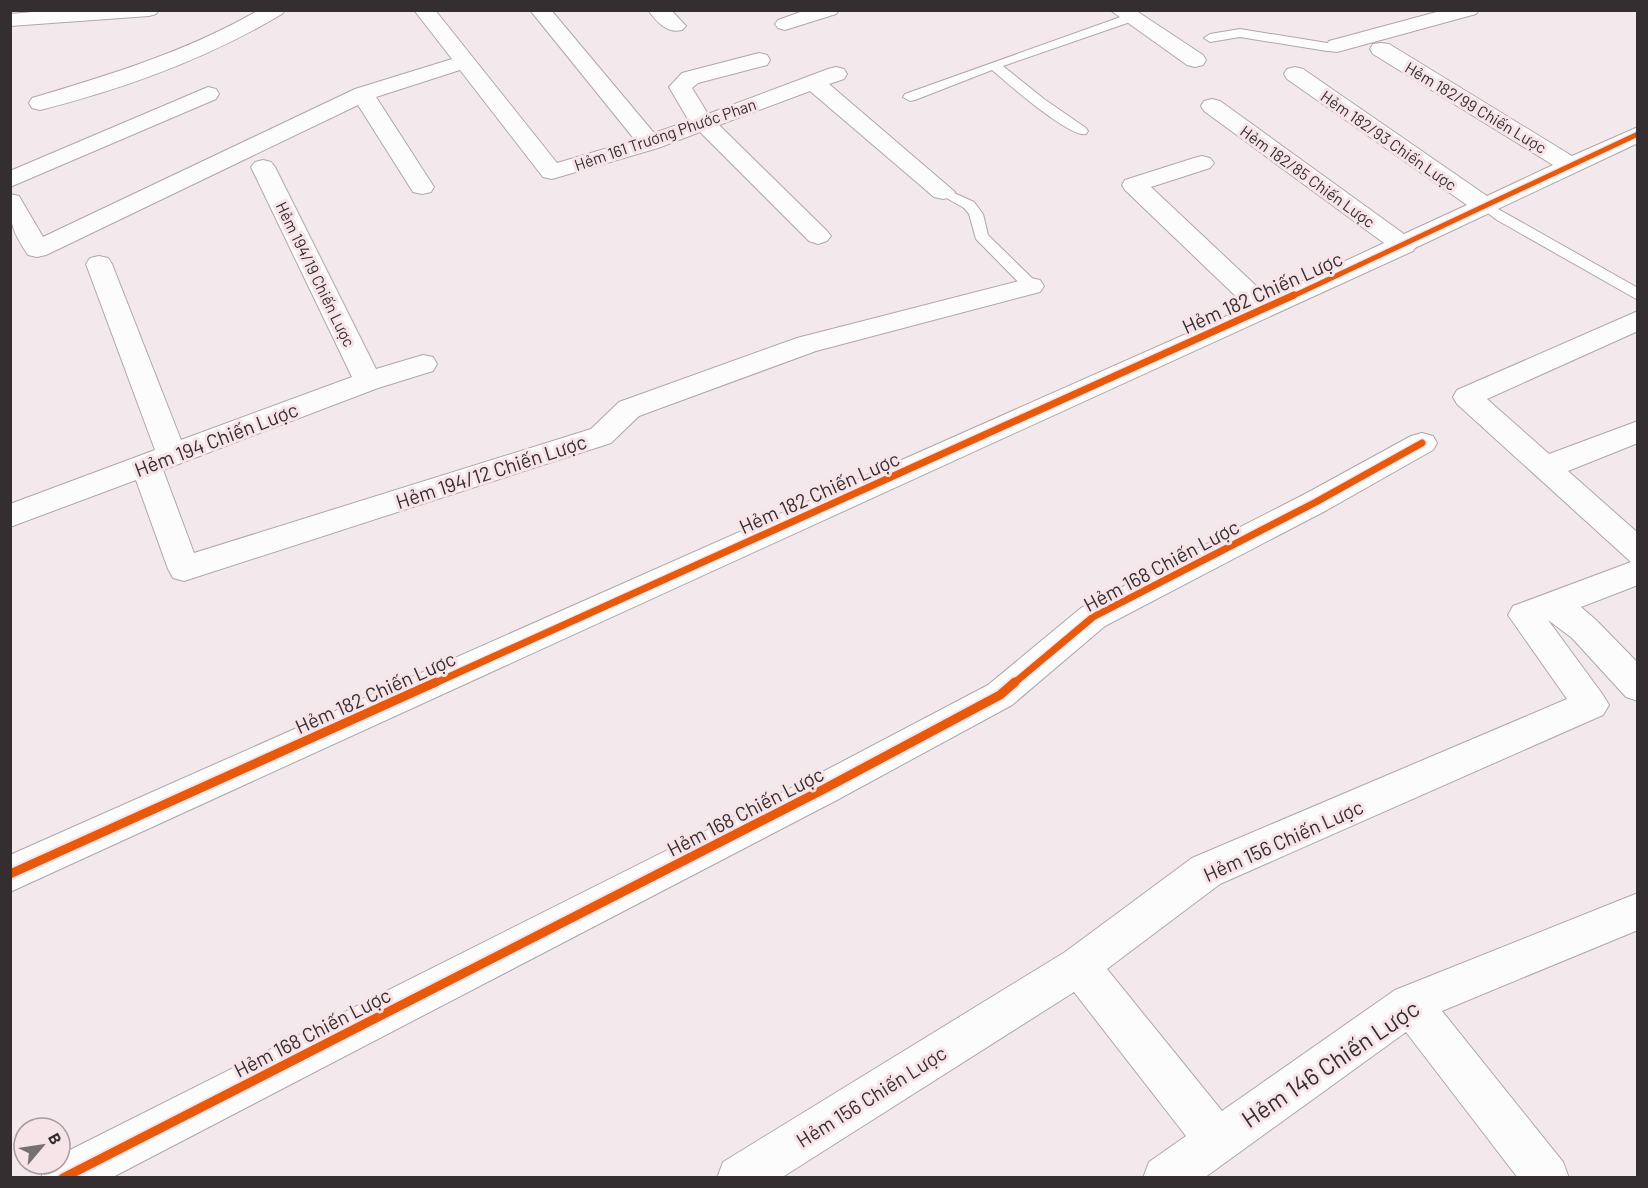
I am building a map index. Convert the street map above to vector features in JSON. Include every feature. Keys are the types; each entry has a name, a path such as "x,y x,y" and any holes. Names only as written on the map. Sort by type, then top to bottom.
{"street":[{"path":"10,20 73,13 149,10"},
{"path":"40,103 87,89 210,42 275,10"},
{"name":"Hẻm 161 Trương Phước Phan","path":"424,10 552,172 650,143 836,74"},
{"path":"540,10 650,143"},
{"path":"658,10 675,26"},
{"path":"785,24 829,10"},
{"path":"1337,46 1432,15 1469,10"},
{"path":"1125,14 1195,60"},
{"name":"Hẻm 182/99 Chiến Lược","path":"1381,49 1572,166"},
{"path":"759,60 690,78 680,87 693,112 706,122 818,236"},
{"path":"10,201 37,249 363,94 465,62"},
{"name":"Hẻm 182/93 Chiến Lược","path":"1295,74 1484,205"},
{"path":"813,82 943,192"},
{"path":"10,180 208,94"},
{"path":"363,94 422,188"},
{"name":"Hẻm 182/85 Chiến Lược","path":"1212,106 1404,246"},
{"name":"Hẻm 182 Chiến Lược","path":"10,874 1404,246 1484,205 1638,134"},
{"path":"1202,163 1134,185 1265,309"},
{"name":"Hẻm 194/19 Chiến Lược","path":"263,167 368,381"},
{"path":"99,264 159,461"},
{"name":"Hẻm 194/12 Chiến Lược","path":"159,461 184,569 601,436 630,408 807,344 1031,286"},
{"path":"1638,320 1467,397 1638,552"},
{"name":"Hẻm 194 Chiến Lược","path":"10,516 368,381 423,364"},
{"path":"1544,468 1638,431"},
{"name":"Hẻm 168 Chiến Lược","path":"63,1178 824,789 980,706 1000,694 1093,617 1316,502 1422,443"},
{"name":"Hẻm 156 Chiến Lược","path":"739,1178 1079,966 1206,871 1591,705 1525,615 1638,572"},
{"path":"1554,605 1584,629 1638,687"},
{"name":"Hẻm 146 Chiến Lược","path":"1165,1178 1410,1004 1638,911"},
{"path":"1079,966 1217,1140"},
{"path":"1410,1004 1547,1178"}],"lane":[{"path":"910,97 1125,14"},
{"path":"1210,38 1240,33 1327,47 1337,46"},
{"path":"994,65 1039,102 1081,131"},
{"path":"943,192 969,205 976,214 981,237 1031,286"},
{"path":"1484,205 1638,295"}],"cycle path":[{"path":"10,874 1265,309 1638,134"},
{"path":"63,1178 824,789 1000,695 1093,617 1316,502 1422,443"}]}
